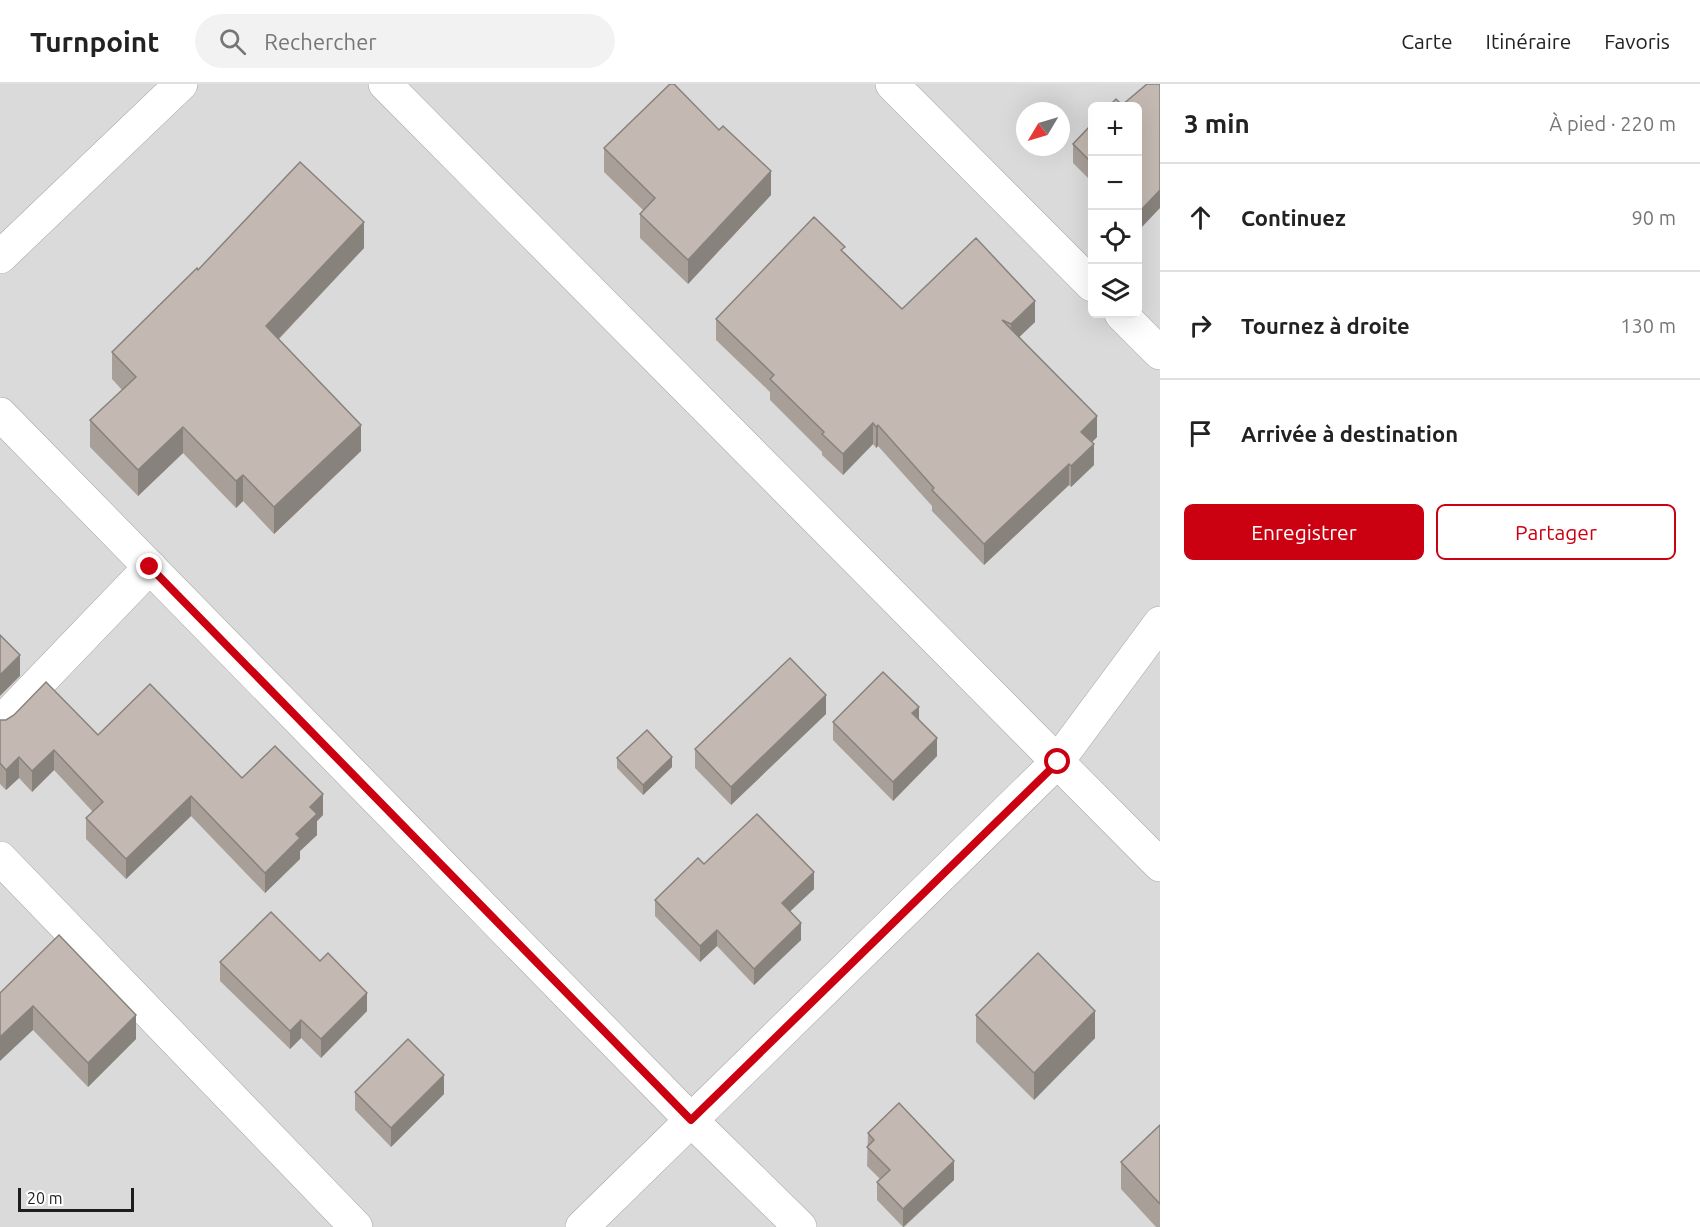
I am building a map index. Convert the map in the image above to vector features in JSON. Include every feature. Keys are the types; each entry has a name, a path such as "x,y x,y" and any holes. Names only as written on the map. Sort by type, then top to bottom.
{"street":[{"path":"0,257 181,84"},
{"path":"385,84 1160,865"},
{"path":"892,84 1088,281"},
{"path":"1124,318 1160,353"},
{"path":"0,414 691,1120 800,1227"},
{"path":"0,723 150,567"},
{"path":"582,1227 1058,762 1160,623"},
{"path":"0,858 357,1227"}],"shaded area":[{"path":"0,84 1160,84 1160,1227 0,1227"}],"building":[{"path":"670,84 674,84 719,130 723,126 771,171 688,260 640,214 655,198 604,148"},
{"path":"1147,84 1160,84 1160,190 1142,209 1142,102 1126,102"},
{"path":"1088,128 1088,159 1073,144"},
{"path":"300,162 364,222 266,326 361,425 274,507 243,475 236,481 183,427 138,470 90,420 136,377 112,352 197,268 198,270"},
{"path":"814,217 845,247 841,250 902,309 976,238 1035,301 1011,324 1002,320 1097,416 1081,432 1094,444 1071,466 1069,464 984,544 932,490 934,488 878,425 876,427 873,423 843,454 770,379 774,375 716,319"},
{"path":"0,635 20,655 0,675"},
{"path":"790,658 826,695 731,787 695,749"},
{"path":"883,672 919,707 912,713 937,738 893,782 833,722"},
{"path":"46,682 98,735 150,684 242,778 275,746 323,794 310,807 317,814 296,834 300,838 265,873 191,796 126,859 86,818 103,802 54,750 32,771 19,757 6,770 0,763 0,720 6,720 14,715"},
{"path":"647,730 672,757 643,785 617,758"},
{"path":"757,814 814,872 782,903 801,923 754,969 717,930 700,946 655,900 698,858 704,864"},
{"path":"271,912 320,961 328,953 367,993 321,1039 301,1020 290,1031 220,962"},
{"path":"59,935 136,1015 88,1063 33,1006 0,1037 0,993"},
{"path":"1038,953 1095,1011 1034,1073 976,1015"},
{"path":"408,1039 444,1075 391,1128 355,1092"},
{"path":"899,1103 954,1161 903,1209 877,1182 890,1170 867,1147 874,1140 868,1133"},
{"path":"1160,1125 1160,1204 1121,1162"}],"route":[{"path":"150,567 691,1120 1058,762"}]}
